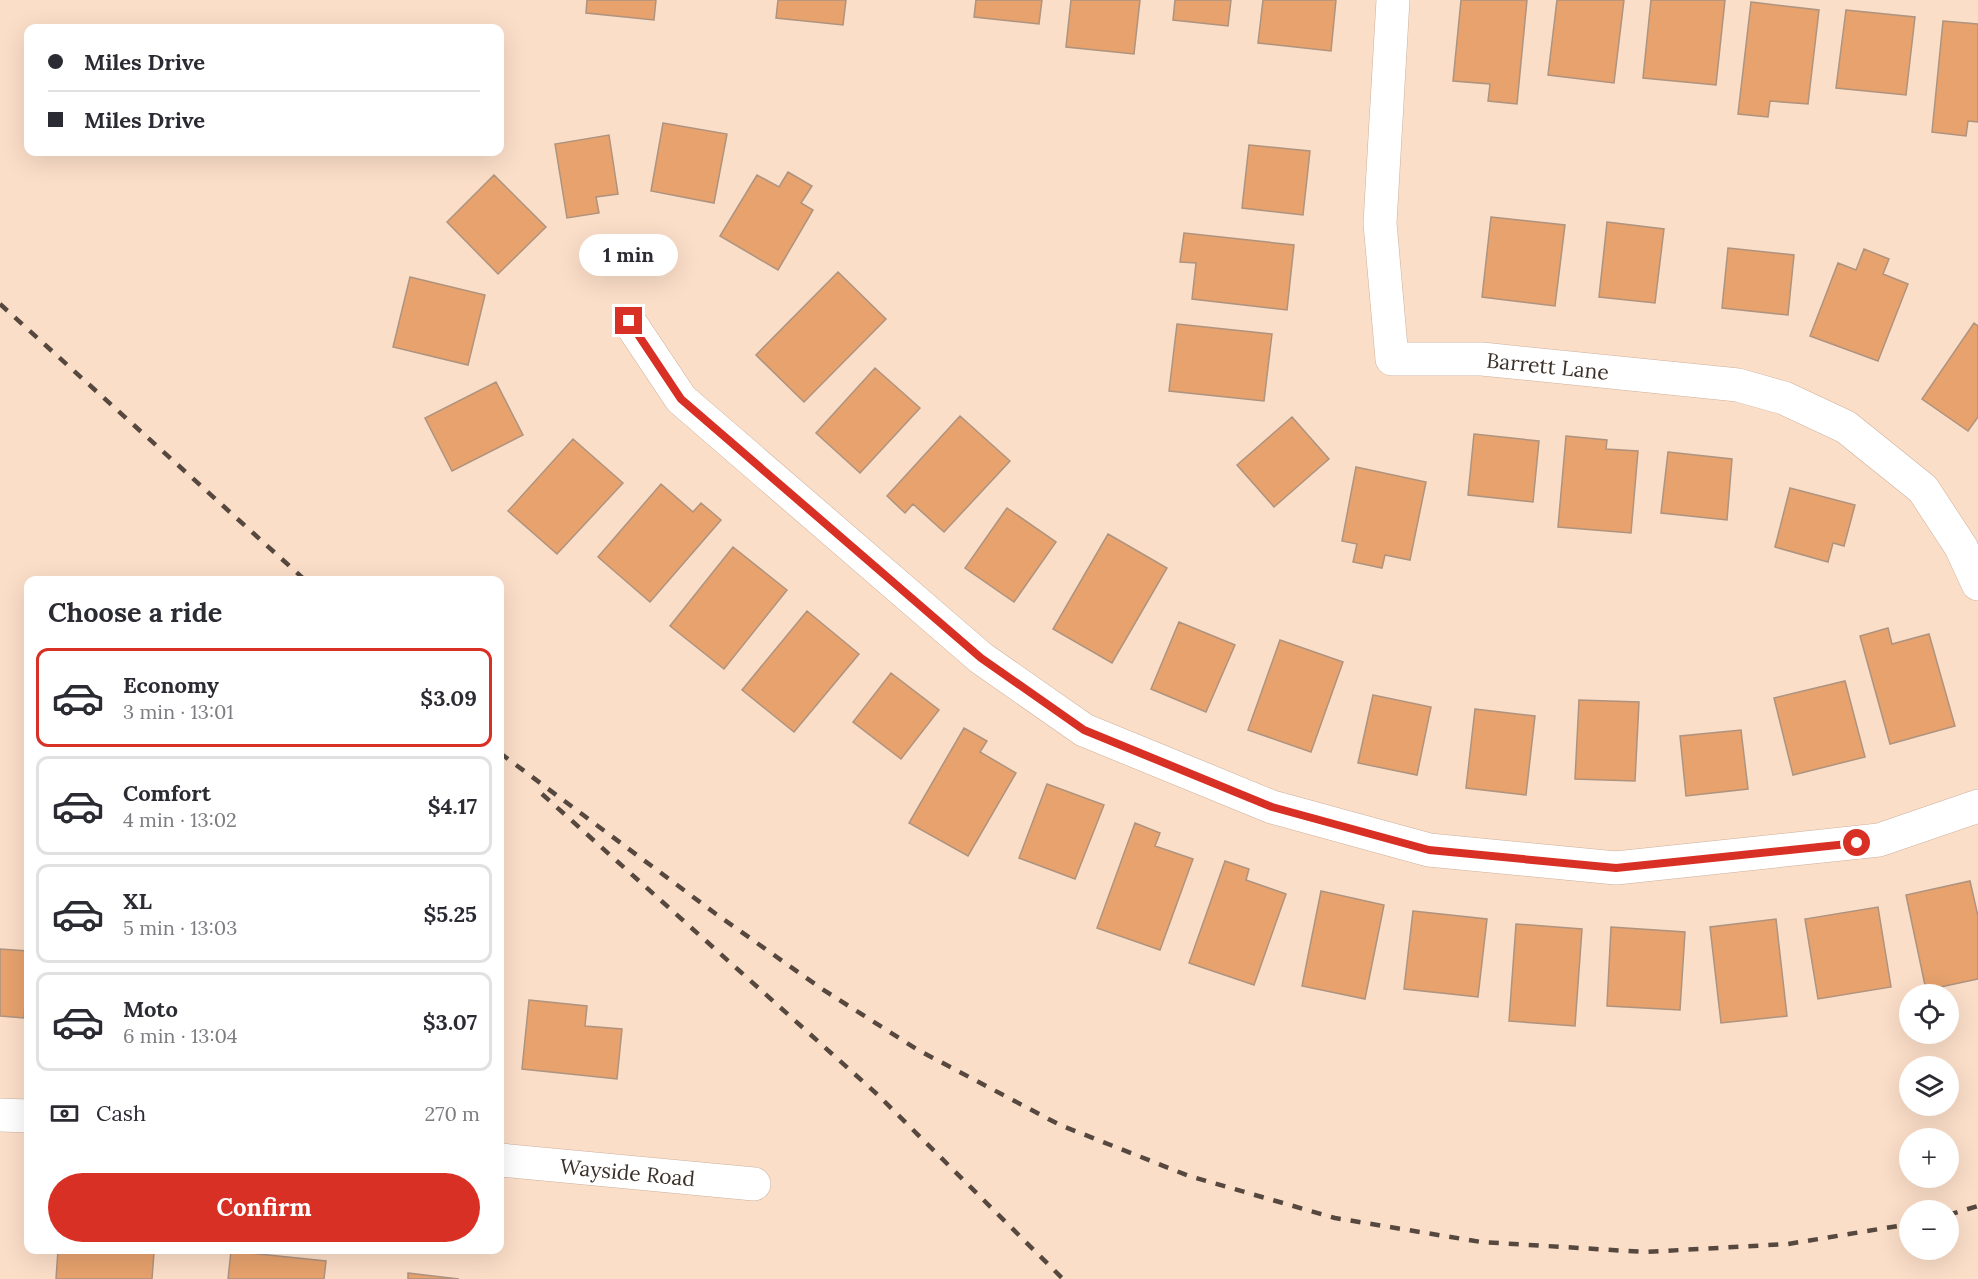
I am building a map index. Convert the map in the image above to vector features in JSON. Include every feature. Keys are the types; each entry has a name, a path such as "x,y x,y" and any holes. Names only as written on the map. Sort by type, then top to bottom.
{"street":[{"name":"Barrett Lane","path":"1393,0 1380,223 1392,359 1482,359 1737,385 1784,399 1846,427 1923,489 1961,547 1978,585"},
{"path":"629,321 681,399 981,658 1084,730 1272,807 1429,850 1616,868 1879,840 1978,806"},
{"path":"0,1114 24,1116"},
{"name":"Wayside Road","path":"504,1160 754,1184"}],"building":[{"path":"587,0 656,0 654,20 586,13"},
{"path":"778,0 846,0 843,25 776,18"},
{"path":"976,0 1042,0 1039,24 974,17"},
{"path":"1071,0 1140,0 1134,54 1066,47"},
{"path":"1175,0 1231,0 1228,26 1173,20"},
{"path":"1263,0 1336,0 1331,51 1258,43"},
{"path":"1461,0 1527,0 1517,104 1488,101 1490,84 1453,81"},
{"path":"1557,0 1624,0 1614,83 1548,75"},
{"path":"1651,0 1725,0 1716,85 1643,78"},
{"path":"1751,2 1819,10 1808,104 1770,101 1768,117 1738,114"},
{"path":"1846,10 1915,17 1906,95 1836,88"},
{"path":"1943,21 1978,24 1978,122 1968,121 1966,136 1932,132"},
{"path":"663,123 727,134 714,203 651,191"},
{"path":"609,135 618,194 596,197 599,213 567,218 555,144"},
{"path":"1249,145 1310,151 1303,215 1242,208"},
{"path":"788,172 812,186 801,203 813,210 778,270 720,236 757,175 779,187"},
{"path":"494,175 546,227 498,274 447,222"},
{"path":"1491,217 1565,225 1555,306 1482,297"},
{"path":"1607,222 1664,229 1655,303 1599,297"},
{"path":"1184,233 1294,245 1287,310 1192,299 1196,263 1180,262"},
{"path":"1728,248 1794,255 1788,315 1722,308"},
{"path":"1864,249 1889,259 1883,274 1908,284 1878,361 1810,336 1838,263 1856,270"},
{"path":"838,272 886,319 804,402 756,355"},
{"path":"410,277 485,295 468,365 393,347"},
{"path":"1974,323 1978,326 1978,417 1968,431 1922,399"},
{"path":"1177,324 1272,334 1264,401 1169,391"},
{"path":"875,368 920,408 860,473 816,433"},
{"path":"496,382 523,435 452,471 425,418"},
{"path":"960,416 1010,461 944,532 913,504 905,513 887,496"},
{"path":"1292,417 1329,459 1274,507 1237,465"},
{"path":"1474,434 1539,441 1533,502 1468,495"},
{"path":"1566,436 1607,440 1606,449 1638,451 1631,533 1558,527"},
{"path":"573,439 623,483 557,554 508,511"},
{"path":"1668,452 1732,459 1727,520 1661,513"},
{"path":"1356,467 1426,482 1410,560 1385,555 1382,568 1353,562 1357,544 1342,541"},
{"path":"661,484 693,512 701,503 721,520 650,602 598,557"},
{"path":"1790,488 1855,505 1844,546 1833,543 1828,562 1775,547"},
{"path":"1007,508 1056,542 1014,602 965,568"},
{"path":"1108,534 1167,568 1112,663 1053,629"},
{"path":"733,547 787,590 724,669 670,626"},
{"path":"807,611 859,654 794,732 742,690"},
{"path":"1179,622 1235,645 1206,712 1151,689"},
{"path":"1888,628 1892,644 1929,634 1955,726 1890,744 1860,636"},
{"path":"1280,640 1343,662 1311,752 1248,730"},
{"path":"891,673 939,710 901,759 853,722"},
{"path":"1845,681 1865,757 1793,775 1774,698"},
{"path":"1373,695 1431,707 1417,775 1358,763"},
{"path":"1579,700 1639,702 1635,781 1575,779"},
{"path":"1475,709 1535,716 1526,795 1466,788"},
{"path":"964,728 987,741 980,752 1016,773 968,856 909,823"},
{"path":"1741,730 1748,789 1686,796 1680,736"},
{"path":"1047,784 1104,805 1075,879 1019,858"},
{"path":"1135,823 1160,833 1155,846 1193,859 1160,950 1097,928"},
{"path":"1225,861 1249,869 1246,880 1286,894 1254,985 1189,963"},
{"path":"1970,881 1978,916 1978,979 1954,984 1925,984 1906,895"},
{"path":"1321,891 1384,905 1365,999 1302,986"},
{"path":"1878,907 1891,987 1818,999 1805,919"},
{"path":"1413,911 1487,919 1478,997 1404,989"},
{"path":"1776,919 1787,1016 1721,1023 1710,927"},
{"path":"1516,924 1582,929 1575,1026 1509,1021"},
{"path":"1611,927 1685,932 1680,1010 1607,1006"},
{"path":"0,949 24,951 24,1018 0,1016"},
{"path":"529,1000 587,1006 585,1026 622,1029 617,1079 522,1069"},
{"path":"58,1254 154,1254 152,1279 56,1279"},
{"path":"231,1254 260,1254 326,1261 324,1279 228,1279"},
{"path":"408,1273 459,1279 408,1279"}],"railway":[{"path":"0,304 301,576"},
{"path":"504,756 716,914 822,989 918,1050 1060,1125 1189,1176 1335,1218 1481,1242 1645,1252 1788,1244 1899,1226"},
{"path":"542,794 878,1095 1063,1279"},
{"path":"1959,1212 1978,1206"}],"route":[{"path":"629,321 681,399 981,658 1084,730 1272,807 1429,850 1616,868 1857,843"}]}
